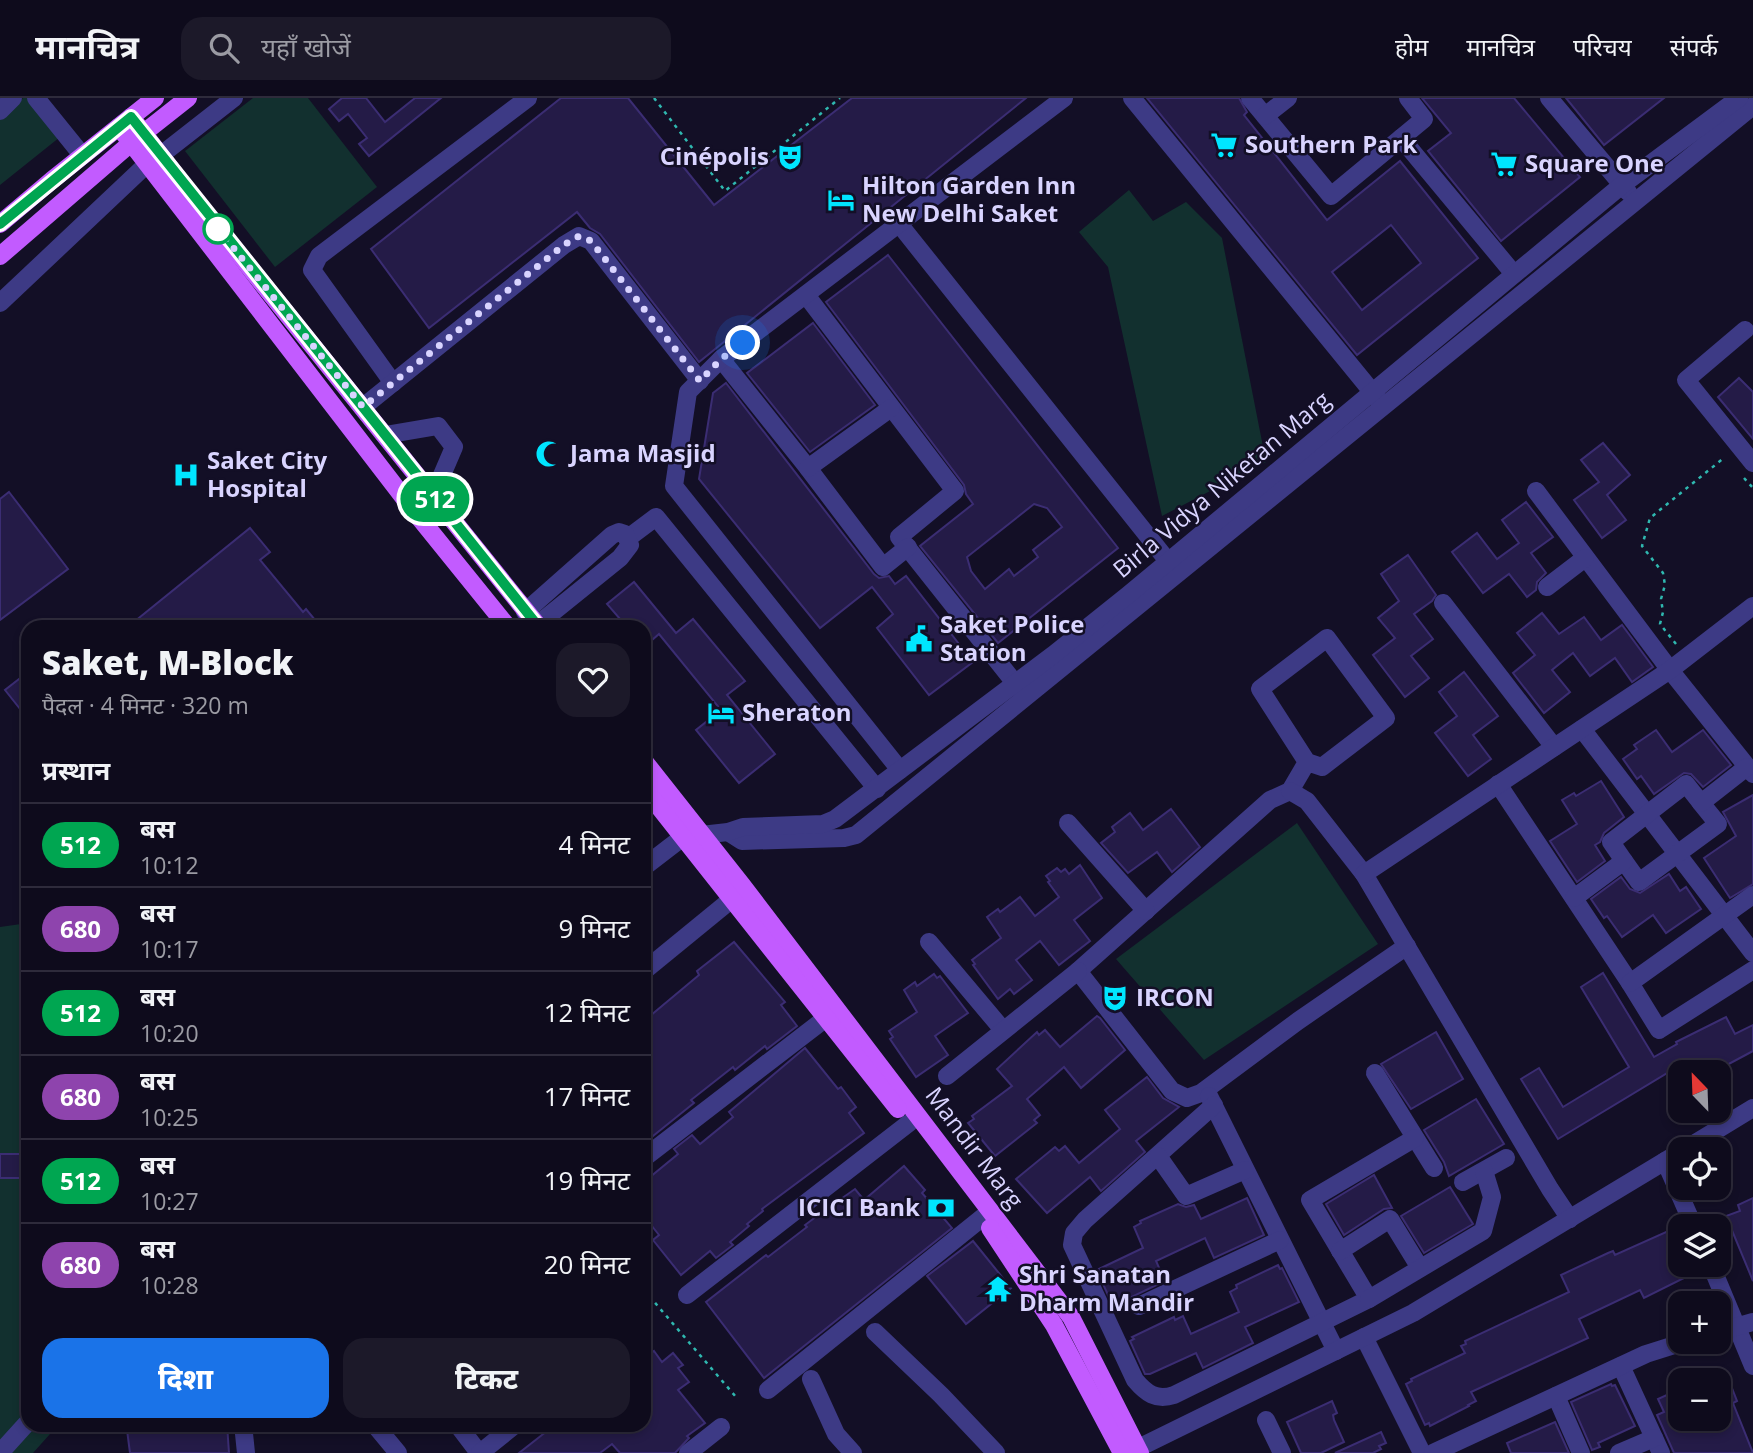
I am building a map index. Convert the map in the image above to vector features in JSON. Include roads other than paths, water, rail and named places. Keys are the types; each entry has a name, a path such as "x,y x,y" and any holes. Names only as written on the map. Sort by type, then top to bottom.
{"main road":[{"path":"0,224 155,98"},
{"path":"0,256 137,138 188,98"},
{"path":"125,122 212,233 363,407 532,620"},
{"path":"212,233 414,511 503,620"},
{"path":"515,620 525,612"},
{"path":"651,770 702,835 717,867"},
{"path":"651,797 683,837 717,867 738,894"},
{"name":"Mandir Marg","path":"738,894 826,1018 984,1217 1132,1452"},
{"name":"Mandir Marg","path":"738,894 1071,1317 1132,1452"}],"street":[{"path":"0,111 13,98"},
{"path":"36,98 82,155"},
{"path":"0,303 153,160 234,98"},
{"path":"393,383 312,270 319,256 528,98"},
{"path":"900,770 674,486 688,392 721,359 1065,98"},
{"path":"1132,98 1386,407"},
{"path":"1250,98 1331,196 1424,119 1408,98"},
{"path":"1265,116 1288,98"},
{"path":"1549,98 1636,201"},
{"name":"Birla Vidya Niketan Marg","path":"1173,568 1372,392 1514,274 1622,185 1739,98"},
{"path":"728,832 742,841 844,838 856,835 1021,690 1173,568 1386,407 1753,106"},
{"path":"1401,138 1514,274"},
{"path":"900,225 1173,568"},
{"path":"363,407 564,245 579,236 591,241 700,381"},
{"path":"806,295 955,491 900,537 1021,690"},
{"path":"1745,330 1685,380 1748,471"},
{"path":"721,359 883,567 908,547"},
{"path":"808,468 891,408"},
{"path":"385,435 438,426 454,447 433,495"},
{"path":"1536,491 1670,670 1750,771 1701,803"},
{"path":"628,538 656,517 877,789"},
{"path":"525,612 612,535 619,532 625,534 630,545 620,558 545,620"},
{"path":"1547,587 1586,558"},
{"path":"1443,603 1554,747"},
{"path":"1364,874 1670,670 1753,606"},
{"path":"1327,638 1386,719 1322,767 1307,762 1260,690 1327,638"},
{"path":"651,862 683,837 728,832 743,827 823,824 835,819 900,770 1021,690"},
{"path":"1582,729 1753,954"},
{"path":"947,1076 1077,971 1270,800 1290,791 1307,762"},
{"path":"1498,784 1659,1031 1753,970"},
{"path":"1686,784 1718,824 1639,882 1611,842 1647,814 1686,784"},
{"path":"1290,791 1307,801 1364,874 1570,1219"},
{"path":"1068,823 1146,911"},
{"path":"1573,898 1624,861"},
{"path":"651,965 738,894"},
{"path":"1630,983 1753,895"},
{"path":"929,942 1003,1030"},
{"path":"1407,946 1298,1021 1210,1098 1158,1156 1085,1220 1074,1233 1072,1245 1135,1380 1144,1391 1155,1397 1166,1398 1369,1299 1483,1231 1492,1197 1484,1171"},
{"path":"1077,971 1172,1091 1186,1098 1210,1098"},
{"path":"651,1153 826,1018"},
{"path":"1375,1073 1434,1168"},
{"path":"1210,1098 1335,1351"},
{"path":"1704,1137 1753,1108"},
{"path":"687,1295 909,1123"},
{"path":"1369,1299 1310,1200 1415,1138"},
{"path":"1158,1156 1186,1196 1245,1170"},
{"path":"1463,1182 1506,1158"},
{"path":"1132,1452 1413,1313 1668,1159"},
{"path":"768,1390 984,1217"},
{"path":"1340,1251 1391,1219 1420,1268"},
{"path":"1139,1306 1280,1240"},
{"path":"1718,1277 1746,1324 1753,1366"},
{"path":"875,1332 941,1395 996,1453"},
{"path":"1364,1337 1422,1453"},
{"path":"1433,1453 1646,1354 1668,1347"},
{"path":"1619,1453 1657,1445 1621,1366"},
{"path":"811,1379 836,1434 853,1453"},
{"path":"1556,1396 1581,1453"},
{"path":"1266,1420 1282,1453"},
{"path":"688,1453 722,1427"},
{"path":"0,1453 21,1430"},
{"path":"244,1432 246,1453"},
{"path":"381,1432 398,1453"},
{"path":"463,1432 480,1453 506,1432"}],"place":[{"name":"Southern Park","path":"1224,145"},
{"name":"Cinépolis","path":"790,157"},
{"name":"Square One","path":"1504,164"},
{"name":"Hilton Garden Inn New Delhi Saket","path":"841,200"},
{"name":"Jama Masjid","path":"549,454"},
{"name":"Saket City Hospital","path":"186,475"},
{"name":"Saket Police Station","path":"919,639"},
{"name":"Sheraton","path":"721,713"},
{"name":"IRCON","path":"1115,998"},
{"name":"ICICI Bank","path":"941,1208"},
{"name":"Shri Sanatan Dharm Mandir","path":"998,1289"}]}
